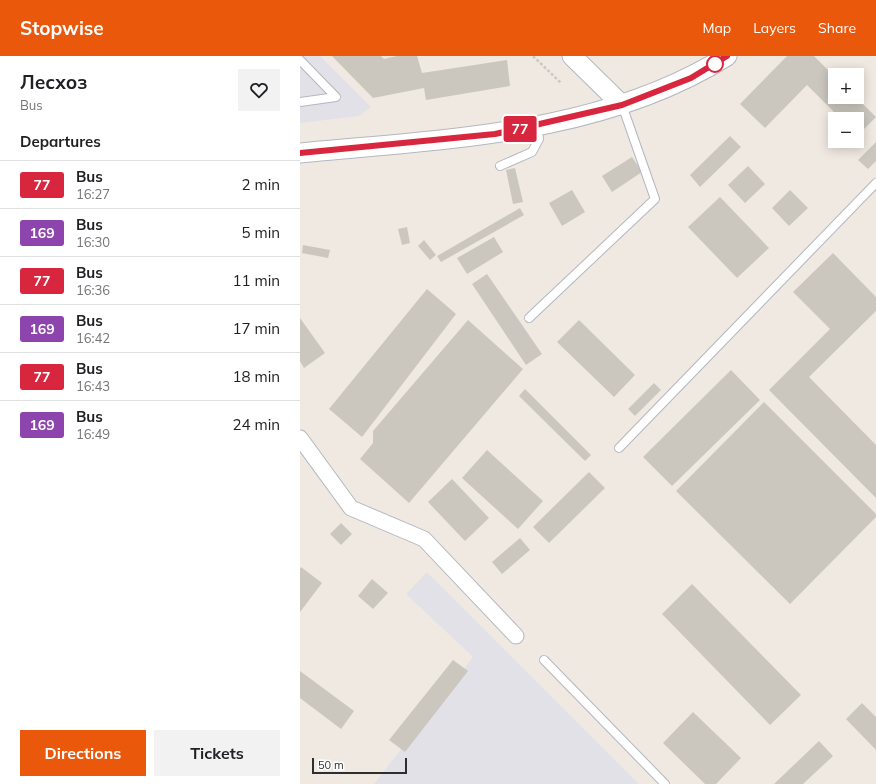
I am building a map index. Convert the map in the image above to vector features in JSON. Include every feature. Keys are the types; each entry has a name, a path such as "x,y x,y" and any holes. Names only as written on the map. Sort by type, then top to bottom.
{"street":[{"path":"572,56 622,105"},
{"path":"300,153 495,134 537,125 622,105 691,78 727,56"},
{"path":"300,438 351,508 424,540 516,636"}],"lane":[{"path":"300,60 336,97 300,102"},
{"path":"529,318 655,199 622,105"},
{"path":"500,166 532,152 539,139 537,125"},
{"path":"619,448 876,183"},
{"path":"544,660 665,784"}],"path":[{"path":"533,56 561,83"}],"shaded area":[{"path":"300,56 320,56 371,107 359,116 300,123"},
{"path":"427,572 639,784 374,784 473,657 406,594"}],"building":[{"path":"332,56 381,56 384,59 397,56 417,56 422,73 507,60 510,86 426,100 424,88 373,98"},
{"path":"787,56 814,56 828,70 828,104 863,104 876,117 864,129 864,112 834,112 807,85 765,128 740,104"},
{"path":"730,136 741,147 700,187 690,175"},
{"path":"876,142 876,161 868,169 858,160"},
{"path":"632,157 642,172 612,192 602,176"},
{"path":"748,166 765,184 745,203 728,185"},
{"path":"515,168 523,202 513,204 506,170"},
{"path":"572,190 585,212 562,226 549,203"},
{"path":"790,190 808,208 789,226 772,208"},
{"path":"720,197 769,248 737,278 688,227"},
{"path":"520,208 524,215 441,262 437,256"},
{"path":"407,227 410,243 402,245 398,229"},
{"path":"494,237 503,252 467,274 457,258"},
{"path":"424,240 436,255 430,260 418,246"},
{"path":"303,245 330,250 328,258 302,253"},
{"path":"833,253 876,297 876,311 809,377 876,445 876,498 769,390 830,329 793,292"},
{"path":"487,274 542,354 526,365 472,284"},
{"path":"427,289 456,314 362,437 329,409"},
{"path":"300,318 325,353 304,368 300,361"},
{"path":"468,320 523,369 409,503 360,459 373,443 373,431"},
{"path":"579,320 635,375 614,397 557,342"},
{"path":"731,370 760,400 672,486 643,457"},
{"path":"654,383 661,390 635,416 628,409"},
{"path":"525,389 591,455 585,461 519,396"},
{"path":"764,402 876,514 876,517 790,604 676,491"},
{"path":"487,450 543,501 518,529 462,478"},
{"path":"589,472 605,488 549,543 533,527"},
{"path":"452,479 489,518 465,541 428,502"},
{"path":"341,523 352,534 341,545 330,534"},
{"path":"520,538 530,550 502,574 492,562"},
{"path":"301,567 322,583 300,612 300,569"},
{"path":"372,579 388,593 373,609 358,596"},
{"path":"692,584 801,695 770,725 662,614"},
{"path":"453,660 468,671 405,752 389,740"},
{"path":"300,671 354,711 341,729 300,698"},
{"path":"862,703 876,717 876,750 846,719"},
{"path":"693,712 741,758 716,784 705,784 663,743"},
{"path":"819,741 833,756 803,784 774,784"}],"bus line":[{"name":"77","path":"300,153 495,134 509,131 622,105 691,78 727,56"}]}
